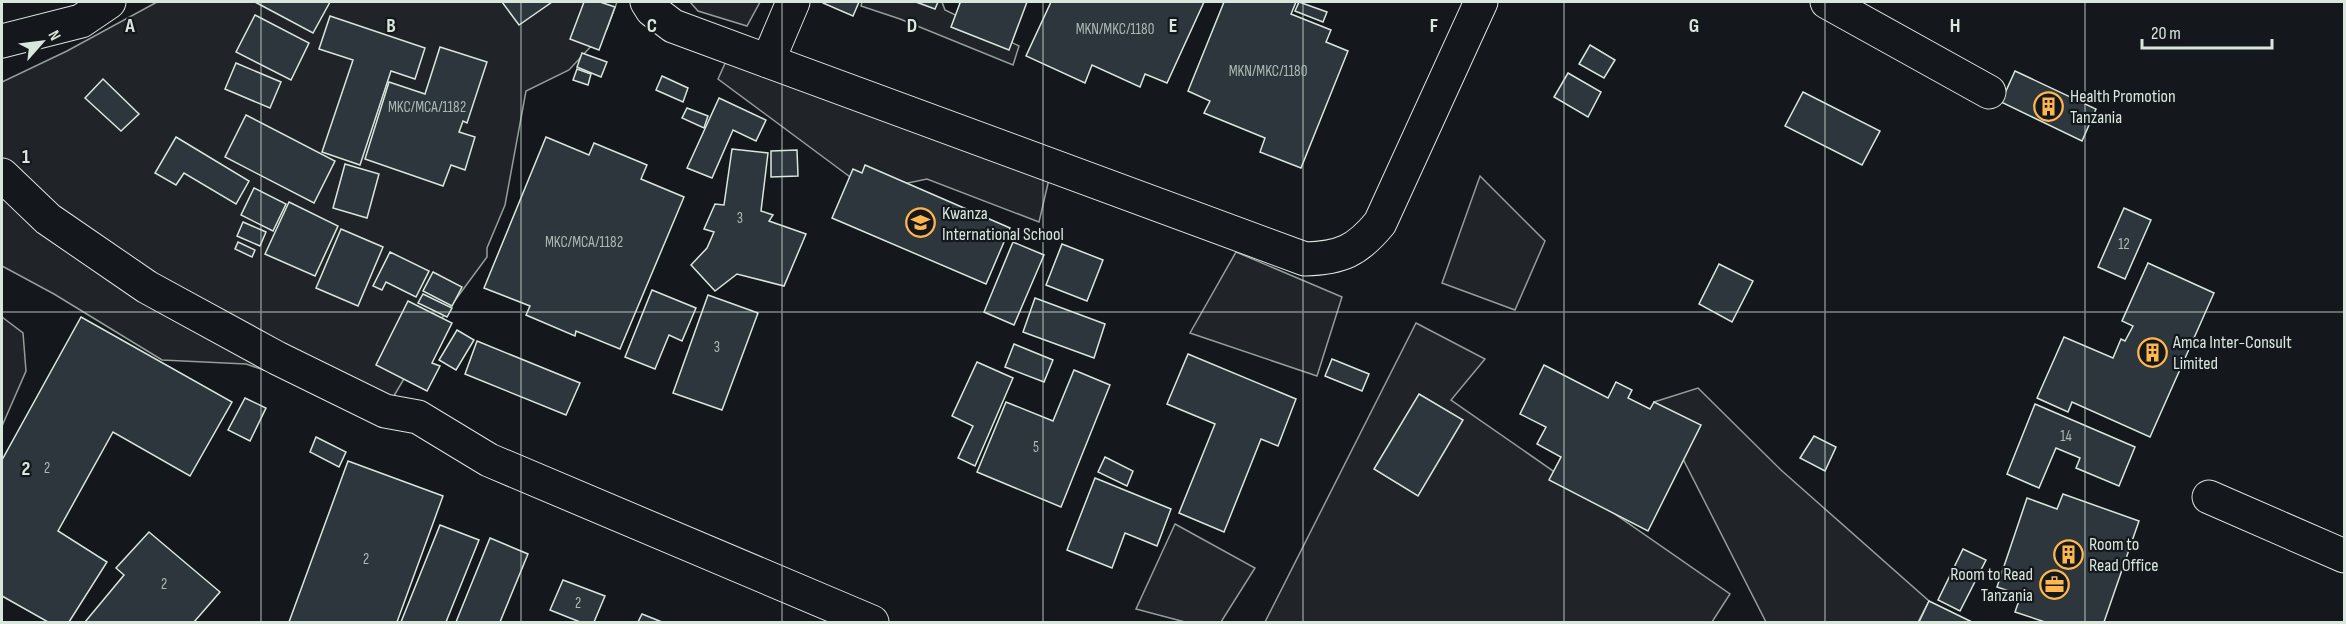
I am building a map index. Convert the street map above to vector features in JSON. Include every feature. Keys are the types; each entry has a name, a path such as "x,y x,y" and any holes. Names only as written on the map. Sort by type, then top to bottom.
{"street":[{"path":"2,41 81,21 109,2"},
{"path":"647,2 652,10 673,26 1305,259 1327,259 1348,253 1366,240 1380,223 1481,2"},
{"path":"768,61 793,2"},
{"path":"1827,2 1989,92"},
{"path":"2,175 48,219 147,287 277,358 385,411 418,417 489,460 872,622"},
{"path":"2209,497 2344,556"}],"shaded area":[{"path":"157,2 617,2 607,29 569,70 526,91 505,205 487,248 487,257 431,333 385,411 246,364 162,360 54,294 2,266 2,82 67,51"},
{"path":"690,2 760,2 747,26 698,11"},
{"path":"862,2 942,2 945,10 1019,46 1013,65 900,19 861,6"},
{"path":"727,59 1050,175 1039,222 927,179 869,191 718,79"},
{"path":"1480,176 1545,241 1515,310 1442,283"},
{"path":"1236,252 1342,297 1317,376 1190,333"},
{"path":"2,317 23,333 26,371 2,426"},
{"path":"1416,323 1485,359 1451,400 1730,594 1712,622 1265,622"},
{"path":"1698,388 1781,470 1929,601 1918,622 1766,622 1654,402"},
{"path":"1175,524 1255,568 1221,622 1185,622 1136,609"}],"building":[{"path":"255,2 330,2 313,33"},
{"path":"502,2 552,2 519,25"},
{"path":"584,2 600,2 615,7 599,50 570,39"},
{"path":"823,2 859,2 853,16"},
{"path":"916,2 938,2 935,9"},
{"path":"958,2 1027,2 1009,50 951,27 960,3"},
{"path":"1051,2 1204,2 1167,83 1145,74 1140,87 1092,65 1085,83 1026,56"},
{"path":"1224,2 1296,2 1291,14 1331,30 1326,42 1348,51 1301,168 1260,152 1265,138 1204,113 1210,101 1188,91"},
{"path":"1299,2 1327,12 1323,22 1295,11"},
{"path":"255,15 309,43 291,80 236,52"},
{"path":"330,16 425,48 415,79 391,71 360,165 322,152 353,60 319,49"},
{"path":"1590,45 1615,60 1604,78 1579,64"},
{"path":"440,47 487,62 467,123 463,121 459,132 475,137 465,170 451,165 443,186 365,159 389,82 425,94"},
{"path":"582,53 607,62 601,77 577,67"},
{"path":"236,63 281,82 270,108 225,89"},
{"path":"577,69 591,74 588,85 573,80"},
{"name":"Health Promotion Tanzania","path":"2015,71 2096,109 2082,141 2001,102"},
{"path":"1568,73 1601,92 1588,117 1554,97"},
{"path":"662,76 688,88 683,102 656,90"},
{"path":"103,79 139,114 121,131 85,98"},
{"path":"1803,92 1880,131 1862,165 1785,126"},
{"path":"719,98 766,120 756,141 733,130 712,178 687,168"},
{"path":"687,108 708,116 704,128 682,118"},
{"path":"246,115 335,161 314,203 225,157"},
{"path":"176,137 249,181 236,204 184,173 176,185 155,173"},
{"path":"546,137 589,155 594,143 647,165 641,179 684,197 620,349 576,331 575,336 526,315 530,306 484,288"},
{"path":"732,149 768,153 761,211 773,215 769,221 806,234 784,286 737,274 715,291 691,265 707,248 714,232 704,229 715,204 724,205"},
{"path":"797,150 798,176 771,177 771,151"},
{"path":"345,164 379,174 367,218 333,208"},
{"name":"Kwanza International School","path":"865,165 1010,228 986,284 832,218 853,169 862,173"},
{"path":"254,188 286,204 273,231 241,215"},
{"path":"289,202 338,226 315,276 265,254"},
{"path":"2124,208 2151,220 2125,279 2098,267"},
{"path":"243,222 266,232 260,246 237,236"},
{"path":"341,229 383,247 358,306 316,288"},
{"path":"238,242 255,250 252,257 235,249"},
{"path":"1013,242 1044,255 1014,325 984,312"},
{"path":"1062,244 1103,260 1087,301 1046,285"},
{"path":"390,252 429,271 416,297 386,282 382,290 373,286"},
{"name":"Amca Inter-Consult Limited","path":"2148,263 2214,293 2150,437 2072,402 2068,412 2037,398 2064,337 2113,358 2121,339 2125,341 2133,326 2122,321"},
{"path":"1719,264 1753,281 1732,322 1699,304"},
{"path":"433,272 462,287 452,306 423,291"},
{"path":"652,290 696,308 682,341 669,335 655,369 625,357"},
{"path":"423,294 452,308 447,317 418,303"},
{"path":"708,295 758,313 722,410 673,393"},
{"path":"1035,298 1105,324 1094,358 1023,332"},
{"path":"408,301 452,323 432,363 440,366 427,391 376,365"},
{"path":"81,317 232,402 190,476 113,432 58,531 107,562 69,622 48,622 2,596 2,460"},
{"path":"457,330 474,340 456,370 439,360"},
{"path":"477,341 580,383 566,415 465,374"},
{"path":"1014,344 1053,360 1044,382 1005,367"},
{"path":"1188,354 1296,399 1278,446 1261,439 1224,532 1179,513 1215,424 1167,404"},
{"path":"1332,359 1369,374 1362,391 1325,376"},
{"path":"977,362 1013,378 975,466 958,458 973,426 952,416"},
{"path":"1544,365 1608,398 1616,382 1632,390 1628,398 1650,409 1654,402 1701,425 1648,531 1549,480 1561,457 1537,444 1546,427 1520,414"},
{"path":"1074,370 1110,385 1061,507 977,472 1006,402 1053,421"},
{"path":"1419,394 1463,420 1418,496 1374,469"},
{"path":"245,398 266,408 250,441 228,430"},
{"name":"Room to Read Office","path":"2035,404 2135,447 2119,486 2076,468 2080,458 2056,448 2039,488 2007,474"},
{"path":"1814,436 1836,447 1825,471 1800,458"},
{"path":"316,437 346,452 339,467 310,452"},
{"path":"1105,457 1133,471 1127,486 1098,472"},
{"path":"348,461 443,496 397,622 289,622"},
{"path":"1095,478 1171,509 1157,546 1125,533 1112,568 1067,550"},
{"name":"Room to Read Office","path":"2063,494 2139,521 2104,622 2045,622 2015,612 2021,595 1997,587 2027,498 2057,509"},
{"path":"440,525 479,540 446,622 401,622"},
{"path":"149,532 220,592 194,622 85,622 124,575 116,568"},
{"path":"490,538 528,554 500,622 456,622"},
{"path":"1963,549 1986,560 1960,611 1938,600"},
{"path":"563,580 605,596 594,622 580,622 550,610"},
{"path":"1929,601 1972,622 1919,622"},
{"path":"642,614 662,622 638,622"}],"place":[{"name":"Health Promotion Tanzania","path":"2049,106"},
{"name":"Kwanza International School","path":"921,223"},
{"name":"Amca Inter-Consult Limited","path":"2152,352"},
{"name":"Room to Read Office","path":"2068,554"},
{"name":"Room to Read Tanzania","path":"2054,584"}]}
